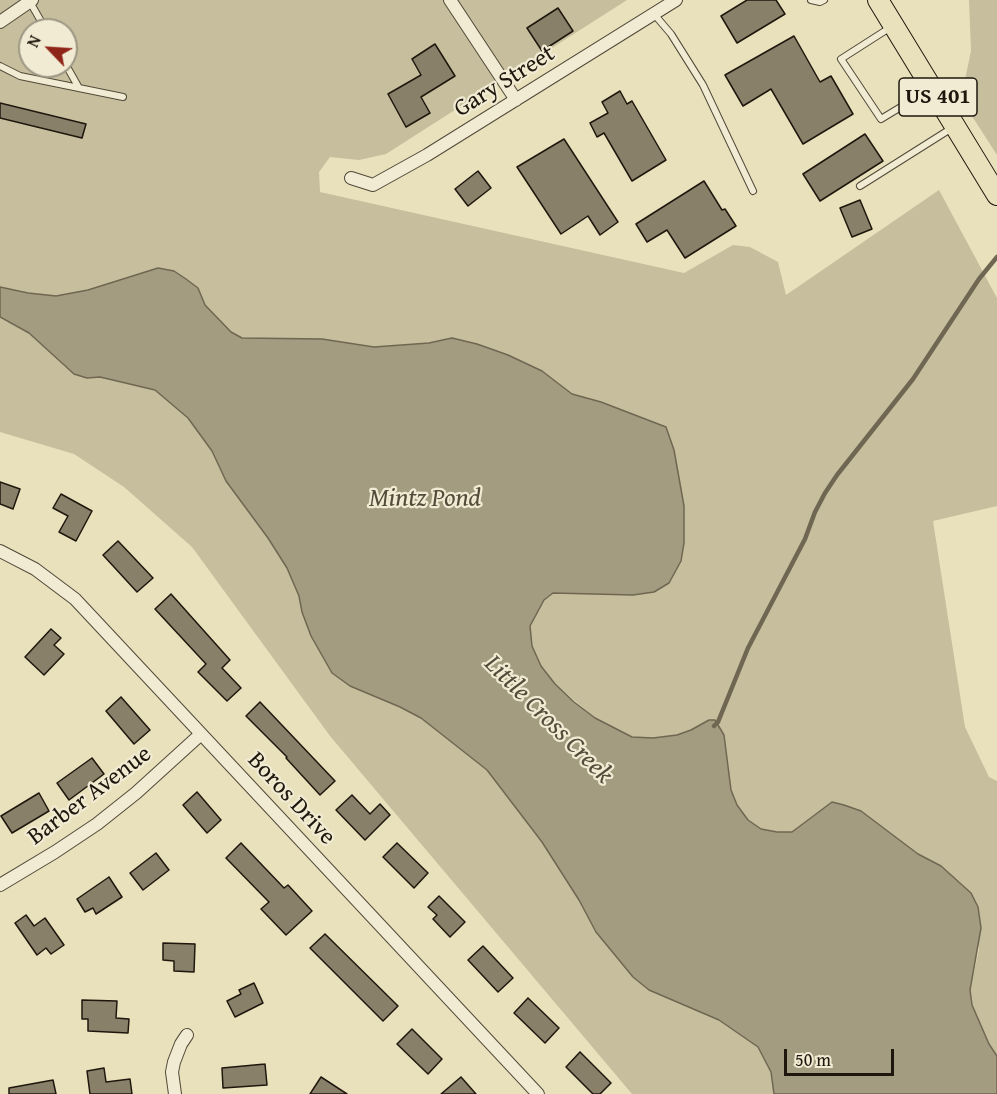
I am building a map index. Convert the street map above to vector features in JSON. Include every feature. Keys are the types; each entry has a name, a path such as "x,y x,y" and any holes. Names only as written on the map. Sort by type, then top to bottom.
{"main road":[{"name":"US 401","path":"878,0 997,195"}],"street":[{"path":"450,0 516,100"},
{"name":"Gary Street","path":"351,178 373,184 427,156 676,0"},
{"path":"0,22 31,1"},
{"name":"Boros Drive","path":"0,551 35,569 75,599 538,1094"},
{"name":"Barber Avenue","path":"0,885 56,852 97,824 136,793 201,734"},
{"path":"174,1094 172,1072 174,1062 187,1035"}],"lane":[{"path":"812,0 820,2 824,0"},
{"path":"31,1 40,18"},
{"path":"654,14 671,34 703,85 753,191"},
{"path":"893,25 842,59 881,120 932,88"},
{"path":"0,66 20,76 123,97"},
{"path":"73,78 79,88"},
{"path":"860,186 955,126"}],"shaded area":[{"path":"0,0 627,0 386,154 359,160 330,157 319,172 320,192 684,273 733,245 750,247 778,262 786,295 939,190 997,298 997,506 933,521 965,727 989,777 997,781 997,1056 989,1044 972,1005 970,990 979,949 971,893 941,866 918,854 861,811 832,802 792,832 761,829 748,820 737,805 731,790 724,735 709,720 677,735 653,738 632,737 595,718 555,684 541,666 532,646 530,626 544,600 554,593 633,595 669,583 681,561 684,543 601,402 572,394 542,371 508,355 452,338 429,343 374,347 322,339 242,339 231,332 205,305 198,288 88,290 56,296 0,287"},
{"path":"969,0 997,0 997,155 961,99 971,51"},
{"path":"0,317 29,333 74,374 87,378 100,376 155,390 188,418 212,451 226,481 287,568 299,596 311,636 332,673 421,718 487,770 542,842 579,900 596,932 649,990 719,1020 758,1047 771,1072 774,1094 632,1094 330,736 192,547 124,487 74,454 0,432"}],"water":[{"name":"Mintz Pond","path":"158,268 174,271 198,288 205,305 231,332 242,338 322,339 374,347 429,343 452,338 508,355 542,371 572,394 601,402 666,427 674,450 684,506 684,543 681,561 669,583 654,592 633,595 553,593 544,600 530,626 532,646 541,666 555,684 574,702 595,718 632,737 653,738 677,735 709,720 715,720 724,735 731,790 737,805 748,820 761,829 792,832 832,802 844,805 861,811 918,854 941,866 971,893 978,907 981,928 970,990 972,1005 989,1044 997,1056 997,1094 774,1094 771,1072 758,1047 719,1020 649,990 633,977 596,932 579,900 542,842 487,770 421,718 350,686 332,673 311,636 299,596 287,568 226,481 212,451 188,418 155,390 100,377 87,378 74,374 29,333 0,317 0,287 56,296 88,290"}],"building":[{"path":"747,0 776,0 785,14 737,43 721,16"},
{"path":"558,8 573,31 542,51 527,28"},
{"path":"794,36 820,82 831,76 853,114 803,144 771,89 743,106 725,75"},
{"path":"435,44 455,76 421,97 430,113 406,127 388,94 421,75 412,59"},
{"path":"620,91 627,104 632,101 666,160 632,181 604,133 597,137 590,123 608,113 602,102"},
{"path":"0,103 86,124 82,138 0,118"},
{"path":"865,134 883,161 820,201 803,174"},
{"path":"564,139 618,222 600,235 588,216 561,234 517,167"},
{"path":"478,171 491,188 468,206 455,189"},
{"path":"704,181 722,210 725,209 736,226 685,258 667,230 647,242 636,224"},
{"path":"860,200 872,229 852,237 840,208"},
{"path":"0,482 20,489 13,509 0,504"},
{"path":"61,494 92,511 76,541 59,532 68,516 53,508"},
{"path":"118,541 153,578 137,592 103,555"},
{"path":"171,594 230,660 222,668 241,688 227,701 198,672 206,664 155,609"},
{"path":"51,629 61,638 54,645 64,654 44,675 25,657"},
{"path":"121,697 150,730 134,744 106,711"},
{"path":"260,702 335,781 320,795 287,757 246,716"},
{"path":"92,758 104,774 69,800 57,783"},
{"path":"197,792 221,820 207,833 183,805"},
{"path":"39,793 49,811 12,833 1,816"},
{"path":"352,795 370,814 380,804 390,815 365,840 336,810"},
{"path":"241,843 284,888 288,885 312,911 286,935 261,909 269,902 226,858"},
{"path":"397,843 428,873 414,888 383,857"},
{"path":"156,853 169,870 143,890 130,873"},
{"path":"109,877 122,897 96,914 93,908 85,912 77,899"},
{"path":"439,896 465,922 450,937 433,919 437,915 428,907"},
{"path":"26,915 34,926 45,918 64,945 51,954 46,948 37,955 15,923"},
{"path":"325,934 398,1006 383,1021 310,948"},
{"path":"163,943 195,944 194,972 174,971 174,961 163,960"},
{"path":"483,946 513,978 498,992 468,960"},
{"path":"254,983 263,1003 235,1017 227,1001 241,994 239,990"},
{"path":"528,998 559,1028 545,1043 514,1013"},
{"path":"82,1000 117,1001 116,1018 129,1019 128,1033 88,1031 88,1019 82,1019"},
{"path":"412,1029 442,1059 428,1074 397,1044"},
{"path":"580,1052 611,1083 600,1094 593,1094 566,1067"},
{"path":"265,1064 267,1085 223,1088 222,1068"},
{"path":"104,1068 106,1082 130,1079 132,1094 90,1094 87,1071"},
{"path":"321,1077 347,1094 310,1094"},
{"path":"461,1077 476,1094 441,1094"},
{"path":"53,1080 56,1094 9,1094 9,1088"}],"waterway":[{"path":"714,726 718,722 748,648 805,539 825,493 913,379 979,279 997,257"}],"water label":[{"name":"Little Cross Creek","path":"548,720"}]}
